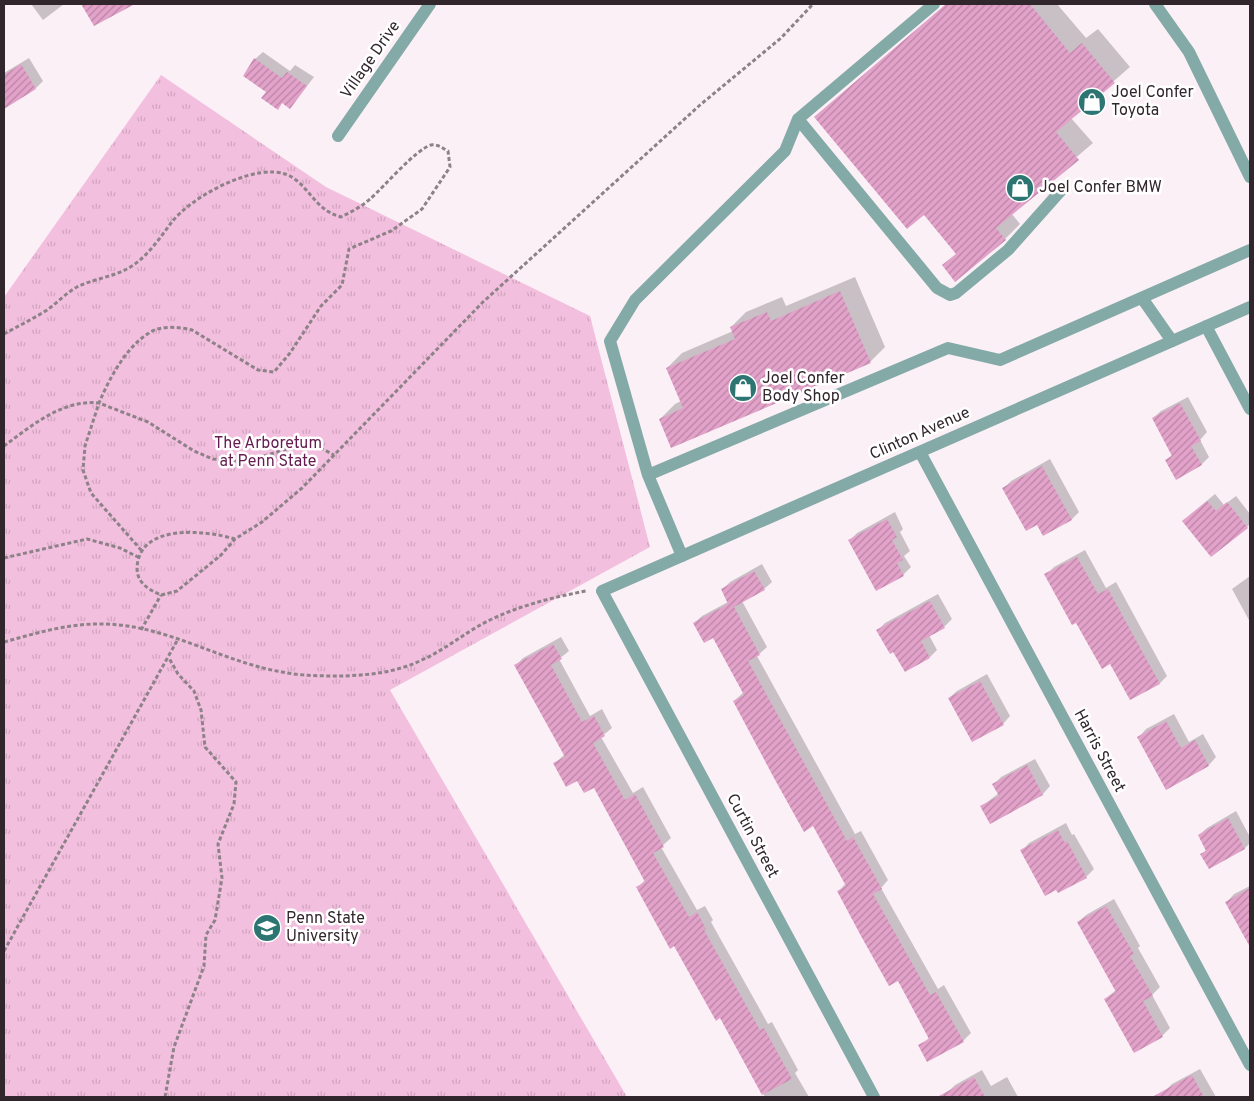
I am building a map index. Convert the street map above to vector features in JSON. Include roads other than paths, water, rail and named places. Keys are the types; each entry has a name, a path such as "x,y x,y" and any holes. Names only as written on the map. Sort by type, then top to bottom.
{"street":[{"name":"Village Drive","path":"338,136 430,4"},
{"path":"682,556 648,475 610,341 635,300 784,151 798,119 934,4"},
{"path":"1155,4 1189,52 1250,177"},
{"path":"798,119 938,288 950,295 956,294 1008,250 1064,187"},
{"path":"648,475 948,348 1000,360 1250,250"},
{"path":"1142,298 1172,341"},
{"name":"Clinton Avenue","path":"602,591 1250,307"},
{"path":"1206,326 1250,409"},
{"name":"Harris Street","path":"920,452 1250,1065"},
{"name":"Curtin Street","path":"602,591 874,1097"}],"place":[{"name":"Joel Confer Toyota","path":"1092,102"},
{"name":"Joel Confer BMW","path":"1020,188"},
{"name":"Joel Confer Body Shop","path":"743,388"},
{"name":"Penn State University","path":"267,928"}],"park label":[{"name":"The Arboretum at Penn State","path":"268,453"}]}
